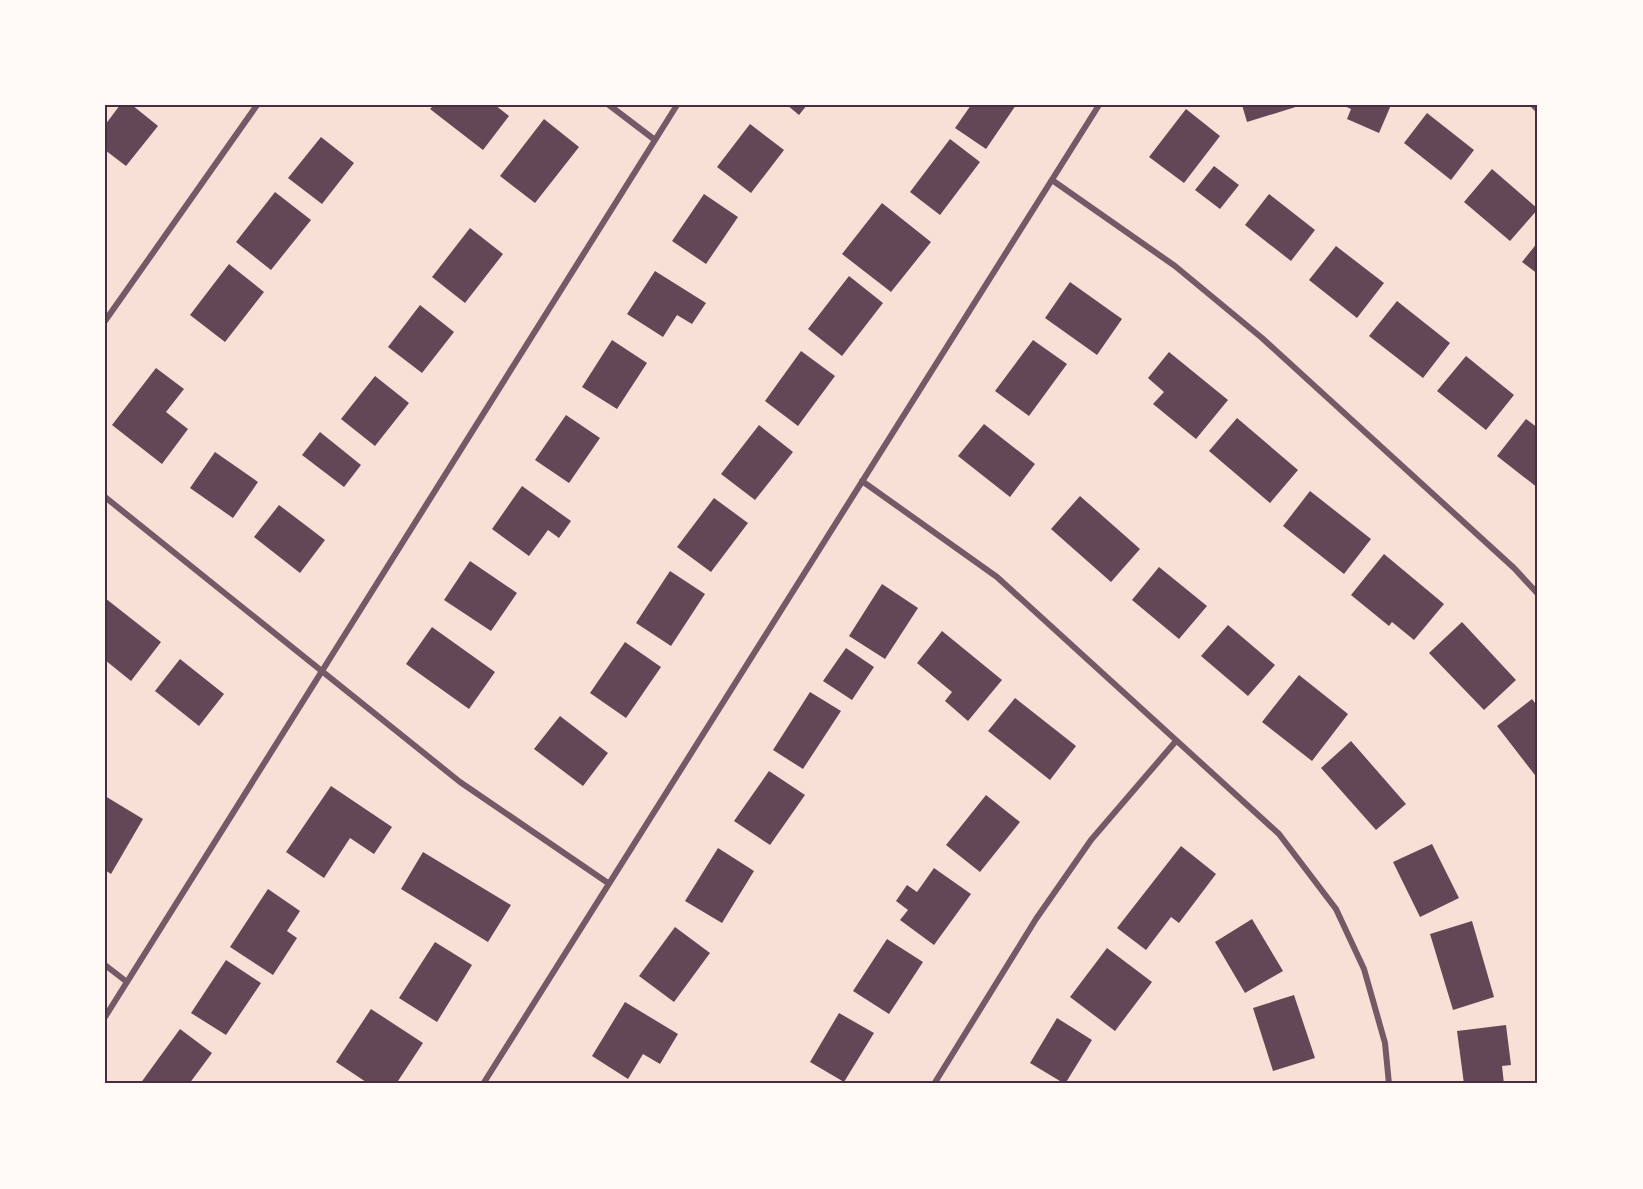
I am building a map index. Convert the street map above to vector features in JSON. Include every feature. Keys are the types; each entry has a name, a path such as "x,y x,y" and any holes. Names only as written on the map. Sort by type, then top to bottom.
{"street":[{"path":"105,321 257,105"},
{"path":"609,105 655,140"},
{"path":"105,1017 323,673 677,105"},
{"path":"483,1084 1099,105"},
{"path":"1533,105 1538,110"},
{"path":"1052,180 1175,266 1262,338 1514,568 1538,594"},
{"path":"862,481 997,577 1279,834 1336,909 1364,969 1385,1043 1389,1084"},
{"path":"105,497 460,782 609,883"},
{"path":"934,1084 1036,919 1085,849 1176,741"},
{"path":"105,965 127,982"}],"building":[{"path":"120,105 132,105 158,126 126,166 105,150 105,125"},
{"path":"434,105 495,105 509,116 483,150 430,109"},
{"path":"787,105 807,105 799,115"},
{"path":"971,105 1016,105 986,149 955,128"},
{"path":"1242,105 1299,105 1299,106 1247,122"},
{"path":"1342,105 1391,105 1379,133 1347,119 1351,109"},
{"path":"1186,109 1220,136 1184,183 1149,157"},
{"path":"1427,113 1474,150 1451,180 1404,143"},
{"path":"544,119 579,147 535,203 500,176"},
{"path":"750,124 784,150 751,193 717,167"},
{"path":"321,137 354,163 322,204 288,178"},
{"path":"950,139 980,162 940,215 910,192"},
{"path":"1214,166 1239,185 1220,209 1195,190"},
{"path":"1492,169 1538,209 1510,241 1464,202"},
{"path":"275,192 311,220 271,270 236,242"},
{"path":"704,194 738,217 706,264 672,241"},
{"path":"1269,194 1315,230 1291,261 1245,225"},
{"path":"882,203 931,242 891,292 842,254"},
{"path":"470,228 503,254 465,303 432,277"},
{"path":"1538,242 1538,274 1522,262"},
{"path":"1336,246 1384,283 1357,318 1309,280"},
{"path":"229,264 264,292 225,342 190,315"},
{"path":"655,271 706,303 692,324 677,315 663,337 627,314"},
{"path":"849,276 883,303 842,356 808,329"},
{"path":"1070,282 1122,319 1097,355 1045,318"},
{"path":"1397,301 1450,343 1423,378 1369,336"},
{"path":"420,305 454,332 422,373 388,347"},
{"path":"612,340 647,363 617,409 582,387"},
{"path":"1033,340 1067,364 1029,416 995,391"},
{"path":"801,351 835,376 798,426 765,401"},
{"path":"1169,352 1228,400 1196,439 1153,404 1164,392 1148,378"},
{"path":"1466,356 1514,395 1486,430 1437,391"},
{"path":"156,368 184,389 166,412 188,429 162,464 112,425"},
{"path":"375,376 409,403 375,446 341,419"},
{"path":"566,415 600,438 569,483 535,460"},
{"path":"1237,418 1298,470 1270,503 1209,451"},
{"path":"1526,419 1538,428 1538,488 1497,456"},
{"path":"984,424 1035,464 1010,497 958,456"},
{"path":"759,425 793,452 755,500 721,474"},
{"path":"320,432 361,465 344,487 302,455"},
{"path":"215,452 258,482 233,518 190,488"},
{"path":"522,486 571,521 559,538 548,530 529,556 492,529"},
{"path":"1310,491 1371,539 1344,574 1283,526"},
{"path":"1080,496 1140,549 1111,582 1051,529"},
{"path":"714,498 748,523 711,572 677,547"},
{"path":"279,505 325,540 300,573 254,537"},
{"path":"1384,554 1444,604 1414,640 1392,622 1389,626 1351,595"},
{"path":"470,561 517,593 491,631 444,600"},
{"path":"1159,567 1207,606 1179,639 1132,600"},
{"path":"670,571 705,594 671,646 636,623"},
{"path":"882,584 918,608 885,659 849,636"},
{"path":"105,598 161,642 131,681 105,660"},
{"path":"1462,622 1516,680 1484,710 1429,653"},
{"path":"1228,625 1275,665 1248,696 1201,656"},
{"path":"432,627 495,672 469,709 406,664"},
{"path":"942,631 1002,680 968,721 945,701 952,692 917,663"},
{"path":"625,642 661,667 626,718 590,693"},
{"path":"846,648 874,667 852,700 823,681"},
{"path":"180,659 224,694 199,726 155,691"},
{"path":"1299,675 1348,714 1312,761 1262,722"},
{"path":"810,692 841,711 803,769 773,750"},
{"path":"1015,698 1076,746 1050,780 988,731"},
{"path":"1532,699 1538,707 1538,779 1497,726"},
{"path":"560,716 608,753 583,786 534,749"},
{"path":"1351,741 1406,804 1376,830 1321,768"},
{"path":"769,771 805,795 770,845 734,821"},
{"path":"331,786 392,827 374,854 350,838 324,878 286,852"},
{"path":"986,795 1020,822 980,872 946,845"},
{"path":"105,796 143,819 111,874 105,870"},
{"path":"1432,844 1459,898 1420,917 1393,862"},
{"path":"1181,846 1216,874 1179,923 1171,917 1146,950 1117,928"},
{"path":"718,848 754,871 722,923 685,901"},
{"path":"423,852 511,905 488,942 401,889"},
{"path":"934,868 971,894 934,945 900,920 908,910 896,901 907,885 917,892"},
{"path":"268,889 300,911 287,931 297,938 273,975 230,947"},
{"path":"1252,919 1283,971 1245,993 1215,942"},
{"path":"1472,921 1494,997 1453,1010 1430,934"},
{"path":"675,927 710,953 674,1002 639,976"},
{"path":"887,939 923,962 889,1014 853,991"},
{"path":"435,942 472,965 437,1022 399,998"},
{"path":"1107,948 1152,982 1115,1031 1070,997"},
{"path":"226,960 261,983 226,1035 191,1013"},
{"path":"1294,995 1315,1058 1273,1071 1253,1008"},
{"path":"625,1002 678,1034 660,1064 643,1054 628,1079 592,1056"},
{"path":"371,1009 423,1043 396,1084 369,1084 336,1062"},
{"path":"839,1013 874,1033 844,1082 810,1062"},
{"path":"1057,1018 1092,1040 1065,1084 1030,1063"},
{"path":"1506,1025 1511,1065 1502,1066 1504,1084 1464,1084 1457,1031"},
{"path":"180,1029 212,1053 189,1084 140,1084"}]}
